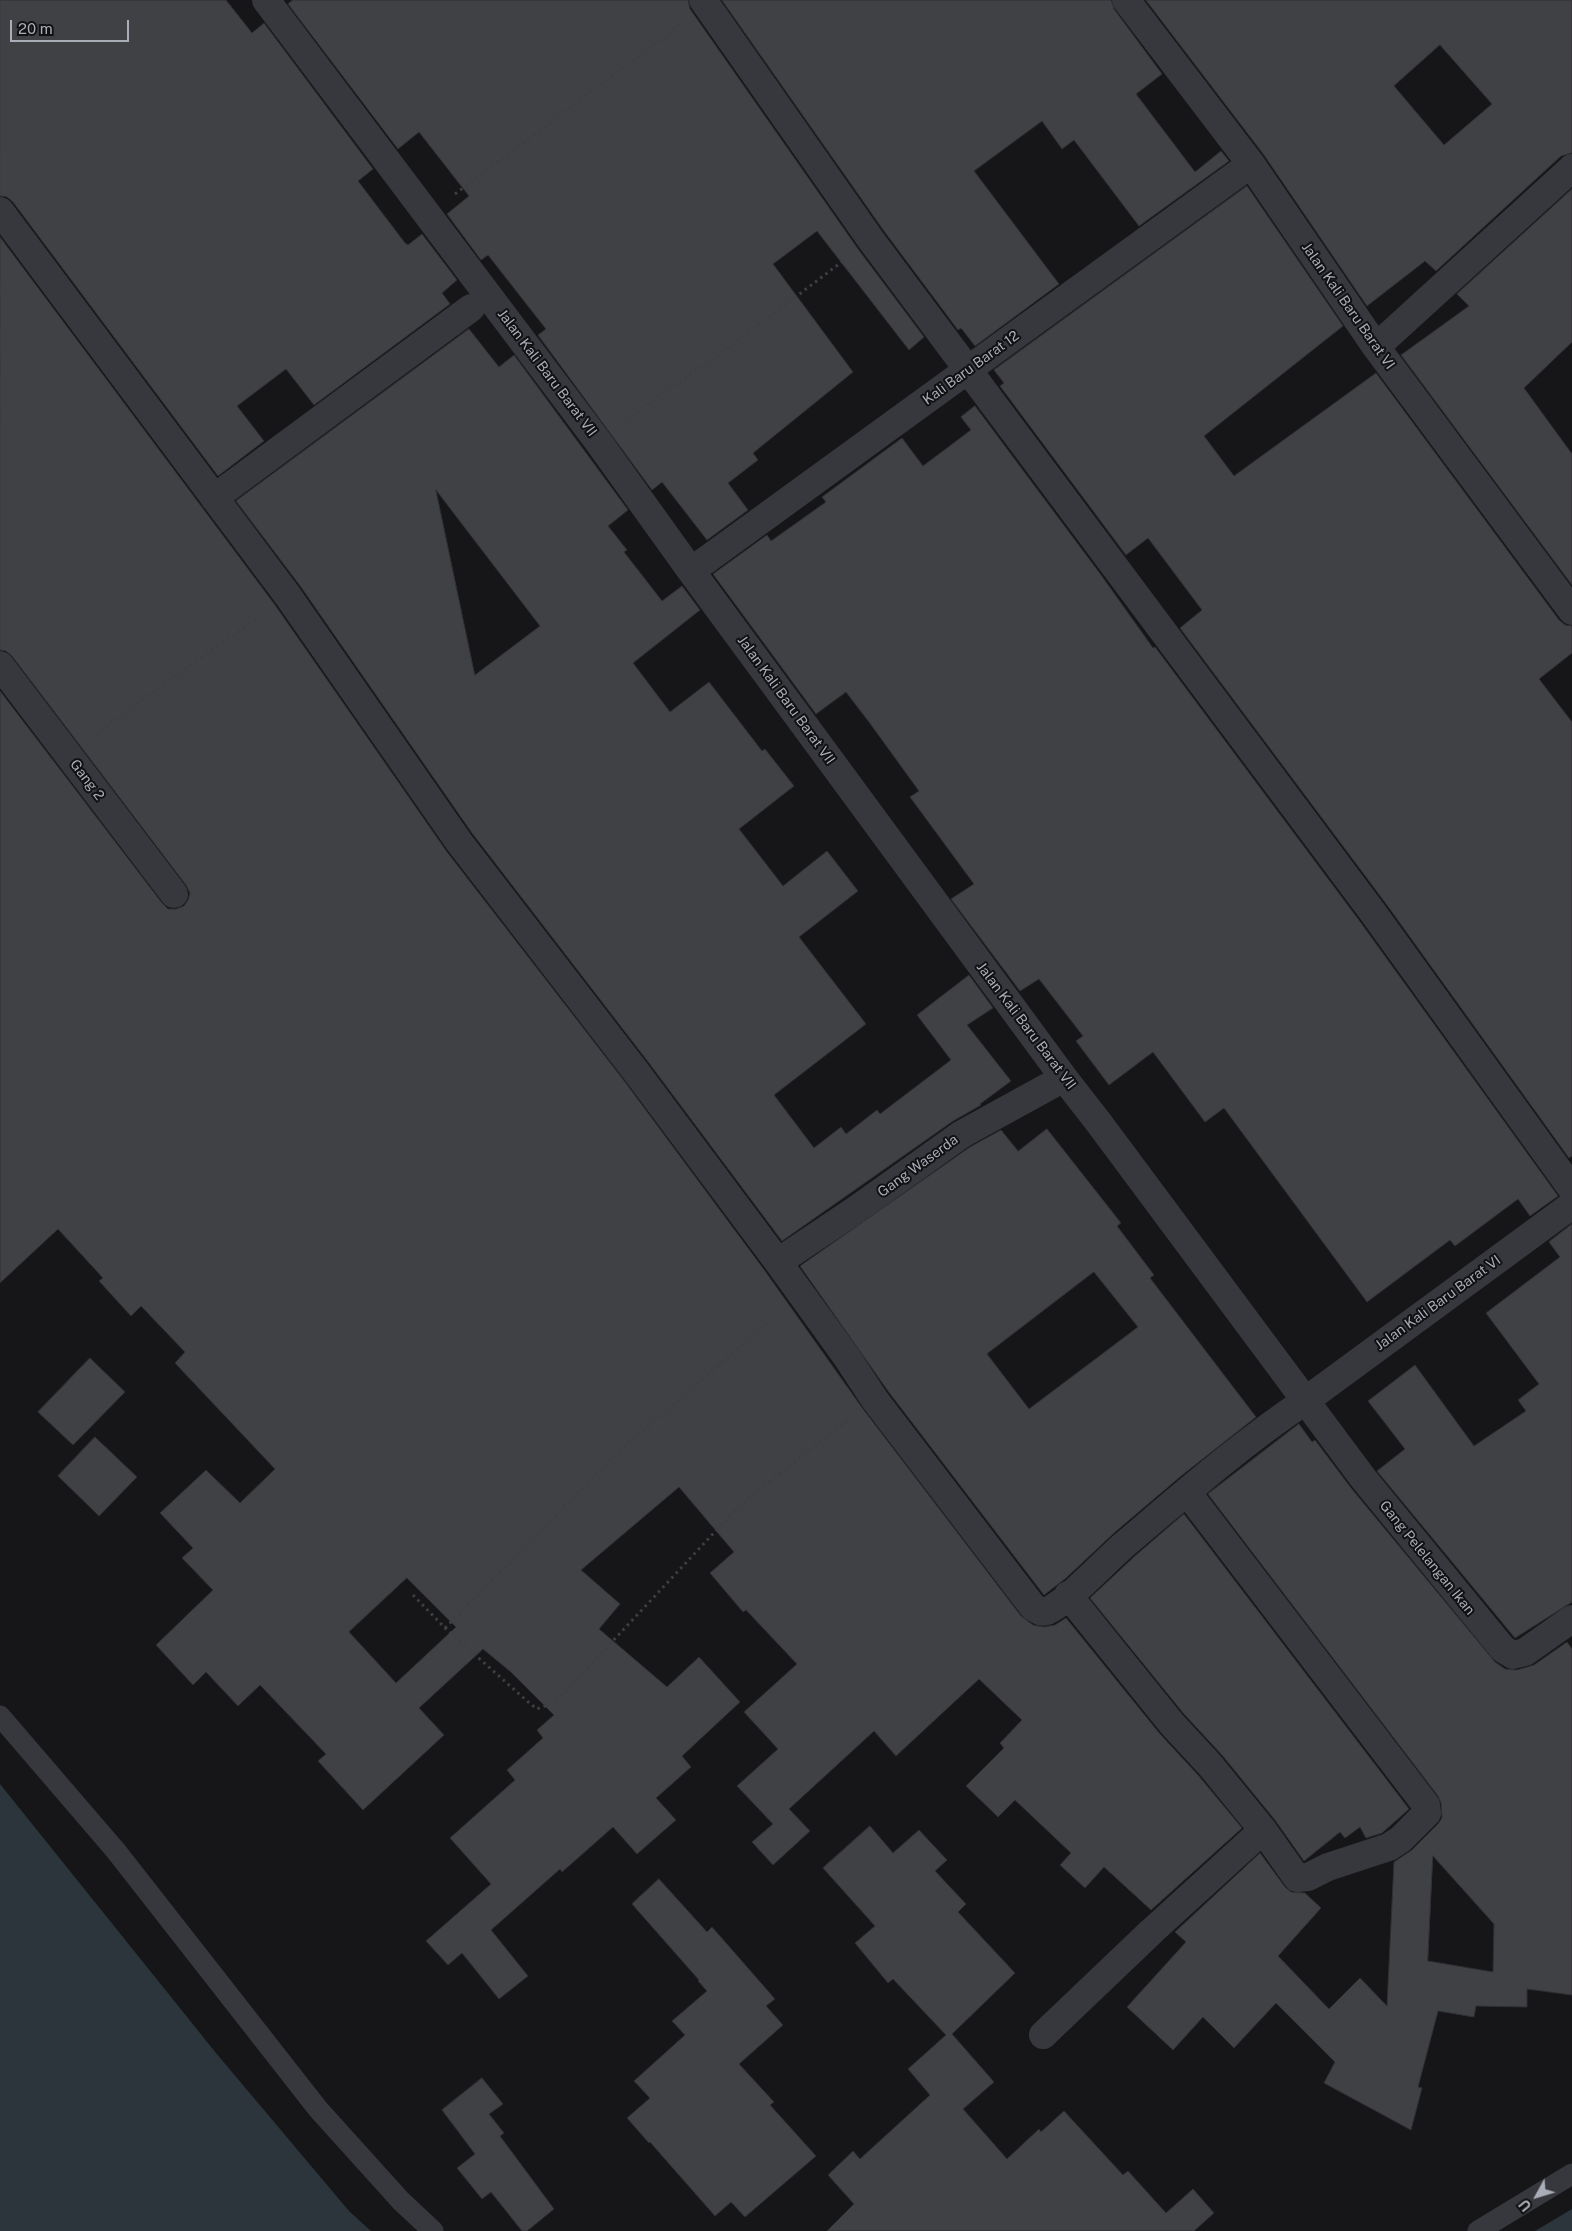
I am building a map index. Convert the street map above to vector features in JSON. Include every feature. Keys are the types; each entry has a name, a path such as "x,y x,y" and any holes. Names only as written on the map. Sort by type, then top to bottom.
{"street":[{"name":"Jalan Kali Baru Barat VII","path":"266,0 597,440 690,571 1305,1401"},
{"name":"Jalan Kali Baru Barat VI","path":"1126,0 1251,164 1376,347 1572,611"},
{"path":"705,3 871,240 1368,906 1572,1189"},
{"name":"Kali Baru Barat 12","path":"690,571 1251,164"},
{"path":"1376,347 1572,168"},
{"name":"Jalan Kali Baru Barat VI","path":"0,211 288,596 459,842 637,1073 778,1262 875,1400 1033,1608 1046,1611 1068,1595 1262,1430 1305,1401 1572,1205"},
{"path":"214,498 470,308"},
{"name":"Gang 2","path":"0,665 174,894"},
{"name":"Gang Waserda","path":"778,1262 857,1209 962,1134 1064,1078"},
{"name":"Gang Pelelangan Ikan","path":"1305,1401 1362,1478 1503,1649 1513,1655 1525,1652 1569,1626"},
{"path":"1068,1595 1172,1724 1210,1765 1263,1830 1297,1878 1308,1877 1328,1867 1389,1846 1401,1839 1427,1813 1427,1809 1187,1492"},
{"path":"1043,2035 1145,1937 1263,1830"}],"lane":[{"path":"0,1716 116,1851 318,2109 401,2201 433,2231"},
{"path":"1478,2231 1572,2174"}],"path":[{"path":"428,214 705,3"},
{"path":"597,440 735,343 871,240"},
{"path":"67,754 288,596"},
{"path":"445,1628 625,1446 733,1352 802,1296"},
{"path":"413,1595 445,1628 538,1709 550,1704 568,1690 739,1506 875,1400"}],"shaded area":[{"path":"0,1784 216,2053 349,2211 371,2231 0,2231"},
{"path":"1572,2209 1572,2231 1535,2231"}],"building":[{"path":"0,0 226,0 252,33 264,23 373,169 358,181 405,243 408,245 422,234 457,280 442,293 450,304 314,405 286,369 237,406 264,441 218,476 13,202 7,197 0,196"},
{"path":"293,0 688,0 690,9 858,249 924,337 909,350 817,231 773,264 853,372 753,453 758,460 728,483 748,510 707,540 662,482 652,490 538,335 546,329 488,255 481,260 447,214 469,196 419,132 398,149 288,4"},
{"path":"722,0 1111,0 1114,9 1162,74 1136,94 1195,172 1221,151 1229,161 1139,226 1074,140 1062,149 1042,121 974,171 1059,284 975,346 961,328 958,330 884,231"},
{"path":"1146,0 1572,0 1572,153 1561,156 1436,271 1425,261 1367,306 1264,155","holes":["1440,45 1492,104 1444,145 1394,86"]},
{"path":"1247,186 1343,326 1204,436 1234,476 1376,373 1559,620 1565,625 1572,626 1572,653 1539,679 1572,722 1572,1156 1569,1158 1387,905 1180,628 1202,610 1148,538 1126,555 1000,386 1004,383 994,370"},
{"path":"1572,189 1572,342 1524,388 1572,454 1572,585 1401,355 1469,306 1457,294"},
{"path":"0,237 275,605 447,852 625,1082 765,1271 863,1409 1021,1616 1033,1625 1044,1627 1055,1625 1066,1618 1160,1734 1198,1775 1242,1828 1151,1910 1104,1867 1085,1888 1060,1865 1071,1853 1015,1800 998,1817 966,1786 1004,1748 1000,1743 1022,1720 979,1679 896,1756 874,1731 789,1809 810,1831 773,1865 752,1842 773,1824 737,1786 778,1749 744,1712 797,1664 746,1610 743,1612 710,1573 734,1552 679,1487 581,1570 620,1604 599,1629 667,1687 699,1657 740,1702 682,1756 691,1767 656,1798 676,1820 637,1854 613,1827 562,1872 560,1869 491,1930 528,1976 499,1999 462,1953 448,1965 426,1941 491,1884 450,1838 515,1780 507,1770 543,1738 537,1730 554,1715 512,1673 483,1649 419,1708 444,1735 363,1810 318,1761 326,1754 260,1685 238,1706 206,1672 193,1685 156,1645 213,1590 182,1558 193,1548 160,1513 206,1470 240,1503 275,1469 175,1363 185,1352 141,1306 131,1316 99,1281 103,1278 58,1229 0,1283 0,691 162,903 168,909 176,909 184,906 190,893 186,885 12,656 6,651 0,650","holes":["407,1578 456,1627 396,1683 349,1632"]},
{"path":"469,329 499,367 514,355 628,510 608,526 627,550 624,552 662,601 682,586 700,610 633,663 670,712 709,682 762,751 765,749 794,786 739,829 783,886 827,851 858,891 799,937 866,1024 774,1095 814,1148 841,1127 846,1134 877,1110 880,1114 951,1060 917,1015 969,975 993,1008 967,1025 1011,1081 981,1105 953,1121 782,1241 649,1063 472,833 301,587 236,501","holes":["436,490 540,626 475,675"]},
{"path":"975,406 1153,648 1155,647 1361,923 1558,1196 1530,1216 1518,1199 1455,1246 1450,1240 1367,1302 1224,1108 1205,1122 1153,1052 1109,1085 1076,1041 1083,1036 1039,979 1020,991 951,899 974,884 910,797 919,791 869,722 846,692 816,714 713,574 767,535 771,541 826,502 822,497 902,438 923,466 971,430 961,417"},
{"path":"1047,1129 1121,1223 1117,1226 1154,1275 1150,1278 1256,1417 1181,1476 1115,1532 1066,1578 1044,1595 888,1391 800,1266 970,1147 1001,1130 1018,1151","holes":["1094,1272 1138,1327 1029,1409 987,1354"]},
{"path":"1572,1224 1572,1602 1515,1638 1377,1471 1405,1449 1368,1401 1415,1365 1474,1446 1526,1411 1518,1400 1539,1384 1486,1313 1560,1257 1549,1242"},
{"path":"90,1358 125,1392 73,1445 38,1412"},
{"path":"1299,1424 1312,1442 1315,1440 1351,1488 1495,1662 1505,1669 1517,1670 1534,1665 1567,1642 1572,1649 1572,1995 1527,1989 1527,2007 1476,2006 1474,2017 1438,2011 1418,2087 1422,2088 1411,2130 1324,2083 1335,2062 1276,2003 1234,2048 1203,2017 1173,2050 1127,2007 1186,1942 1175,1932 1260,1853 1285,1887 1291,1892 1305,1893 1321,1908 1278,1956 1329,2009 1360,1978 1387,2006 1394,1862 1412,1850 1442,1818 1441,1803 1438,1796 1208,1494","holes":["1433,1856 1494,1924 1493,1972 1428,1961"]},
{"path":"95,1437 137,1477 99,1516 58,1476"},
{"path":"1184,1514 1409,1809 1382,1833 1366,1838 1360,1827 1345,1838 1340,1832 1304,1861 1275,1820 1222,1755 1184,1714 1090,1598"},
{"path":"870,1826 893,1853 919,1830 947,1860 935,1871 966,1904 958,1912 1015,1973 952,2034 994,2082 963,2109 1007,2159 1039,2129 1041,2132 1064,2111 1123,2175 1128,2171 1166,2213 1193,2189 1214,2213 1194,2231 827,2231 854,2204 828,2175 853,2151 860,2159 930,2095 908,2069 946,2035 893,1979 888,1983 855,1943 875,1926 823,1868"},
{"path":"659,1879 707,1932 712,1927 775,1999 766,2006 783,2025 739,2064 774,2102 770,2105 816,2156 745,2217 731,2202 715,2216 627,2118 650,2098 634,2081 685,2035 672,2021 707,1991 632,1904"},
{"path":"482,2078 503,2104 489,2114 504,2133 500,2136 554,2209 527,2231 522,2231 491,2192 482,2199 457,2168 475,2154 442,2110"}]}
